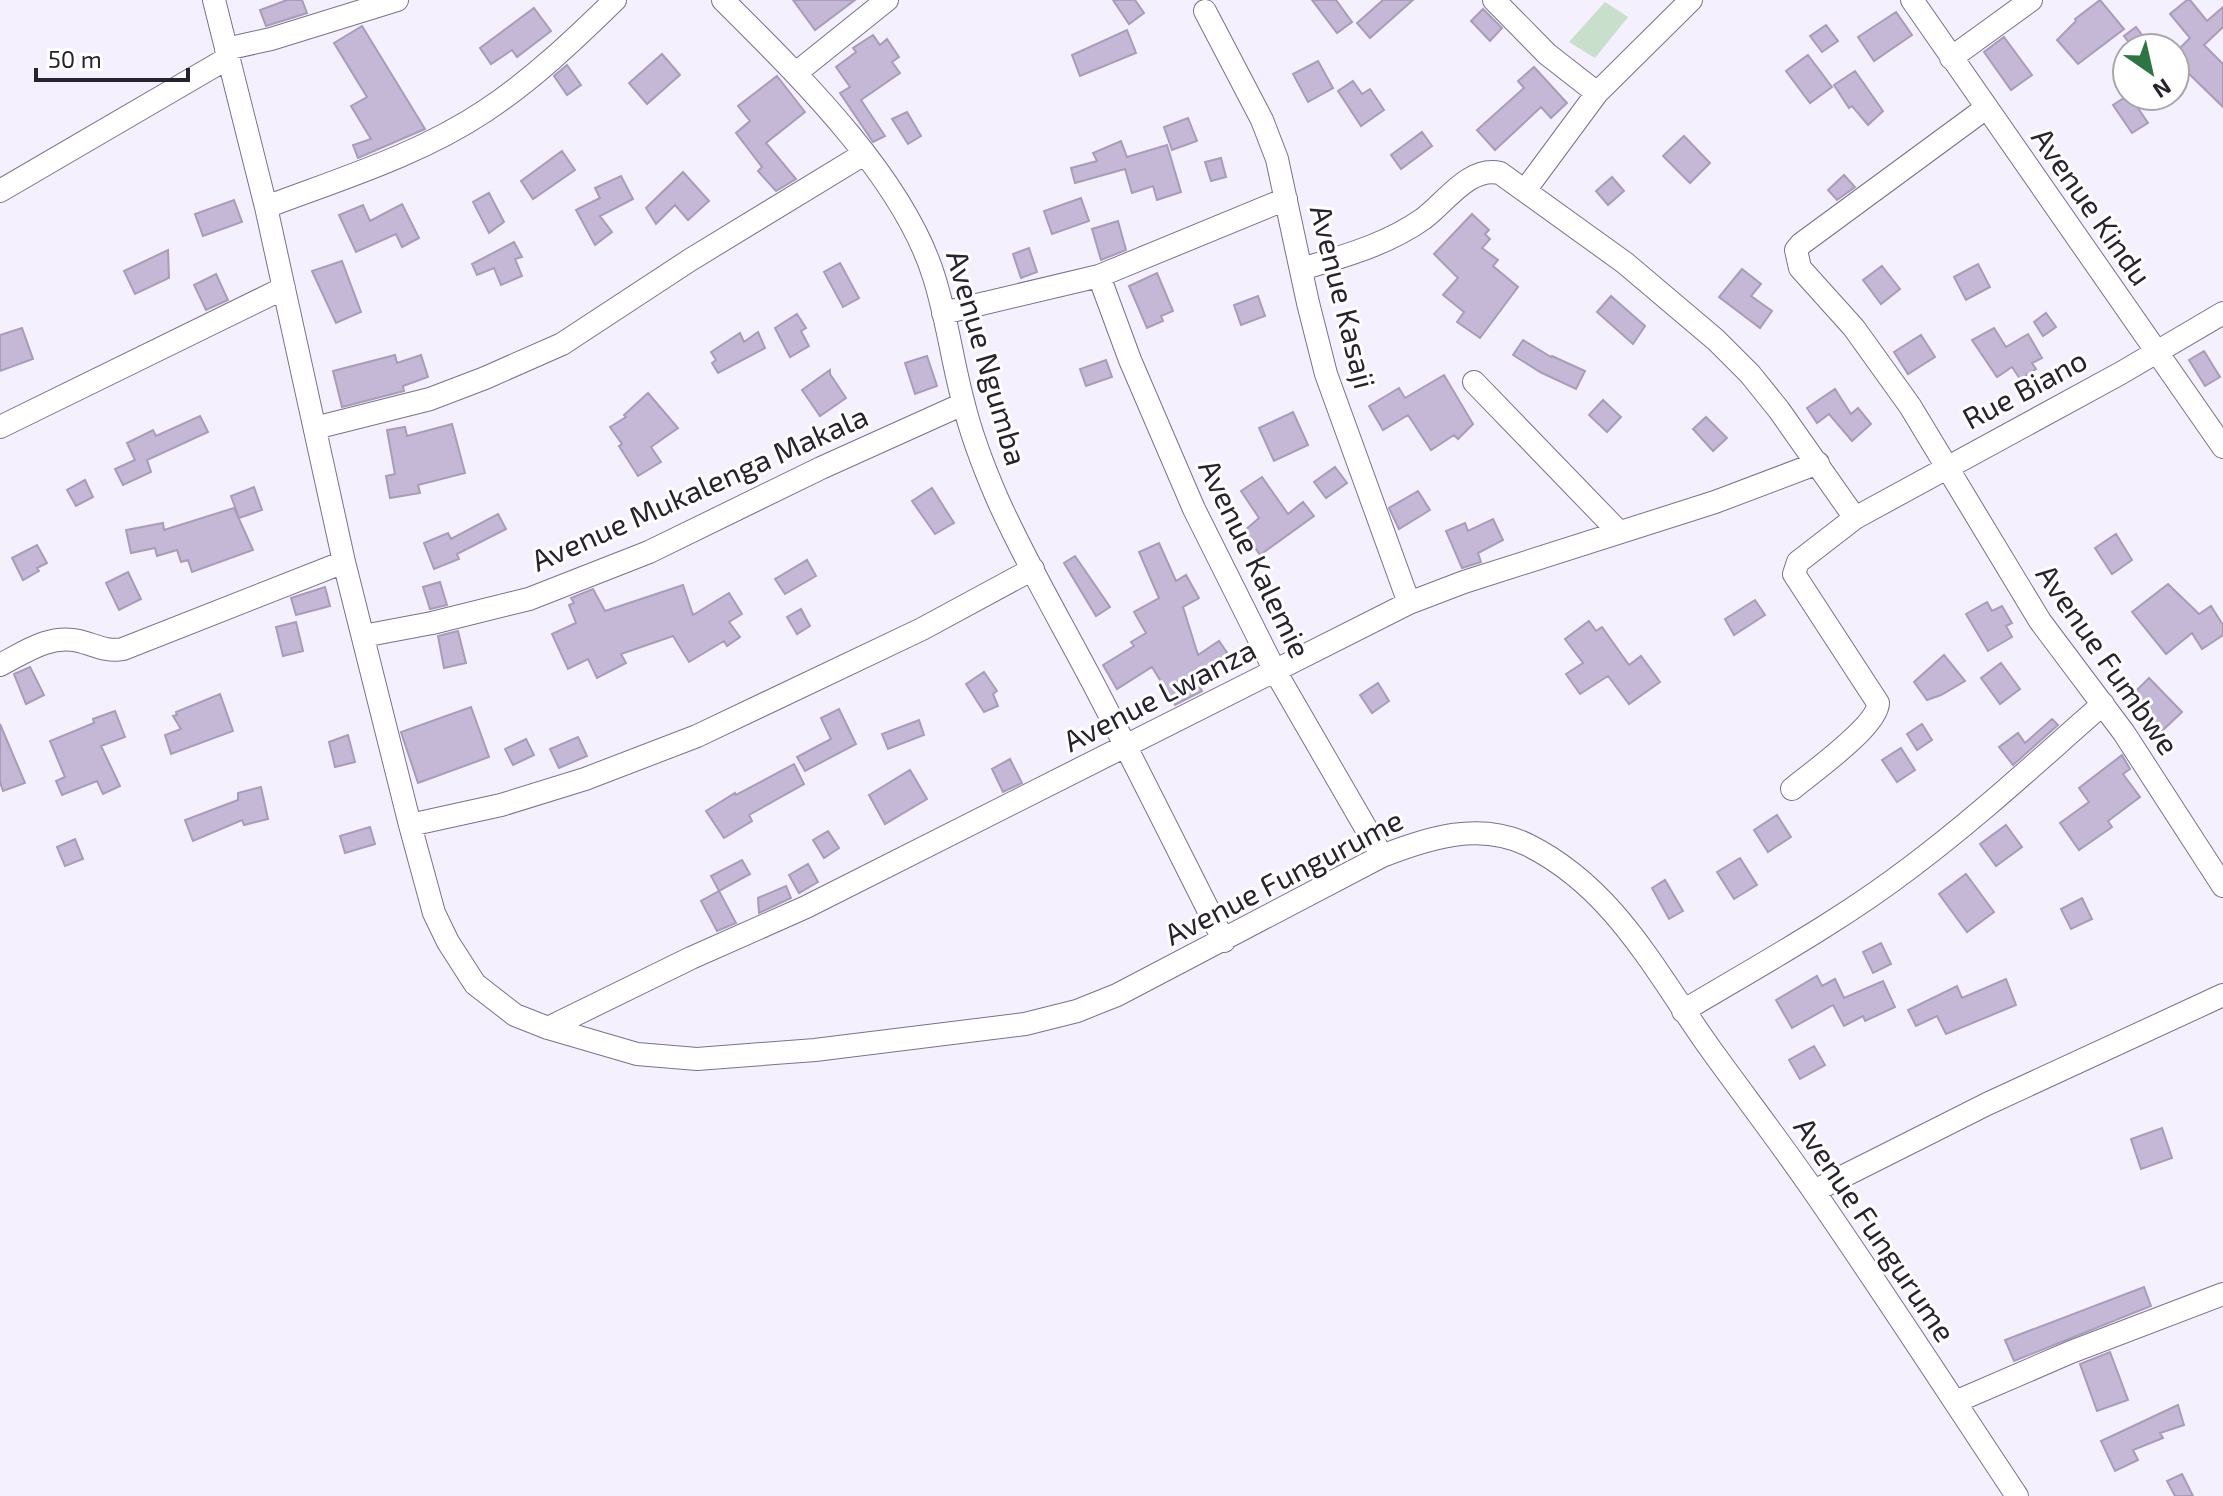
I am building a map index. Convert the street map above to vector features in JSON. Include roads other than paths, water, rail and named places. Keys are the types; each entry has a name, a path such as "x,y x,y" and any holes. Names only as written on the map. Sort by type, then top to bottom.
{"street":[{"name":"Avenue Fungurume","path":"214,0 266,207 344,562 410,825 434,913 475,984 515,1015 548,1028 637,1054 697,1059 872,1043 1025,1024 1077,1011 1117,995 1382,856 1436,837 1467,833 1495,834 1526,844 1582,879 1636,939 1683,1011 1814,1191 2017,1496"},
{"path":"0,191 227,54 397,0"},
{"path":"266,207 375,166 434,140 484,111 572,42 615,0"},
{"name":"Avenue Ngumba","path":"723,0 796,73 864,154 902,209 922,246 934,276 963,404 998,500 1224,941"},
{"path":"796,73 887,0"},
{"path":"1494,0 1547,54 1597,93"},
{"path":"1526,189 1597,93 1691,0"},
{"name":"Avenue Kindu","path":"1912,0 2223,447"},
{"path":"1951,58 2031,0"},
{"name":"Avenue Kasaji","path":"1205,11 1262,120 1277,159 1326,374 1409,603"},
{"name":"Avenue Fumbwe","path":"1986,108 1796,250 1800,268 1854,328 1910,406 2040,621 2124,733 2223,886"},
{"path":"315,428 430,399 562,344 690,260 864,154"},
{"path":"1302,269 1372,247 1401,233 1480,173 1489,170 1500,173 1625,263 1692,318 1750,374 1818,463 1855,518"},
{"path":"943,313 1099,276 1286,199"},
{"name":"Avenue Kalemie","path":"1099,276 1178,475 1275,671 1382,856"},
{"path":"0,427 284,288"},
{"name":"Rue Biano","path":"1792,789 1840,750 1878,709 1878,703 1797,580 1793,570 1798,562 1855,518 2223,313"},
{"path":"1474,382 1619,532"},
{"name":"Avenue Mukalenga Makala","path":"363,636 432,623 541,594 649,552 821,468 963,404"},
{"name":"Avenue Lwanza","path":"548,1028 691,958 806,907 1409,603 1464,582 1715,502 1818,463"},
{"path":"0,665 42,643 58,639 74,640 103,650 123,649 344,562"},
{"path":"410,825 501,805 585,779 697,736 922,629 1033,569"},
{"path":"1683,1011 1840,917 1909,869 2103,704"},
{"path":"1814,1191 1987,1104 2223,995"},
{"path":"1955,1402 2071,1352 2223,1294"}]}
